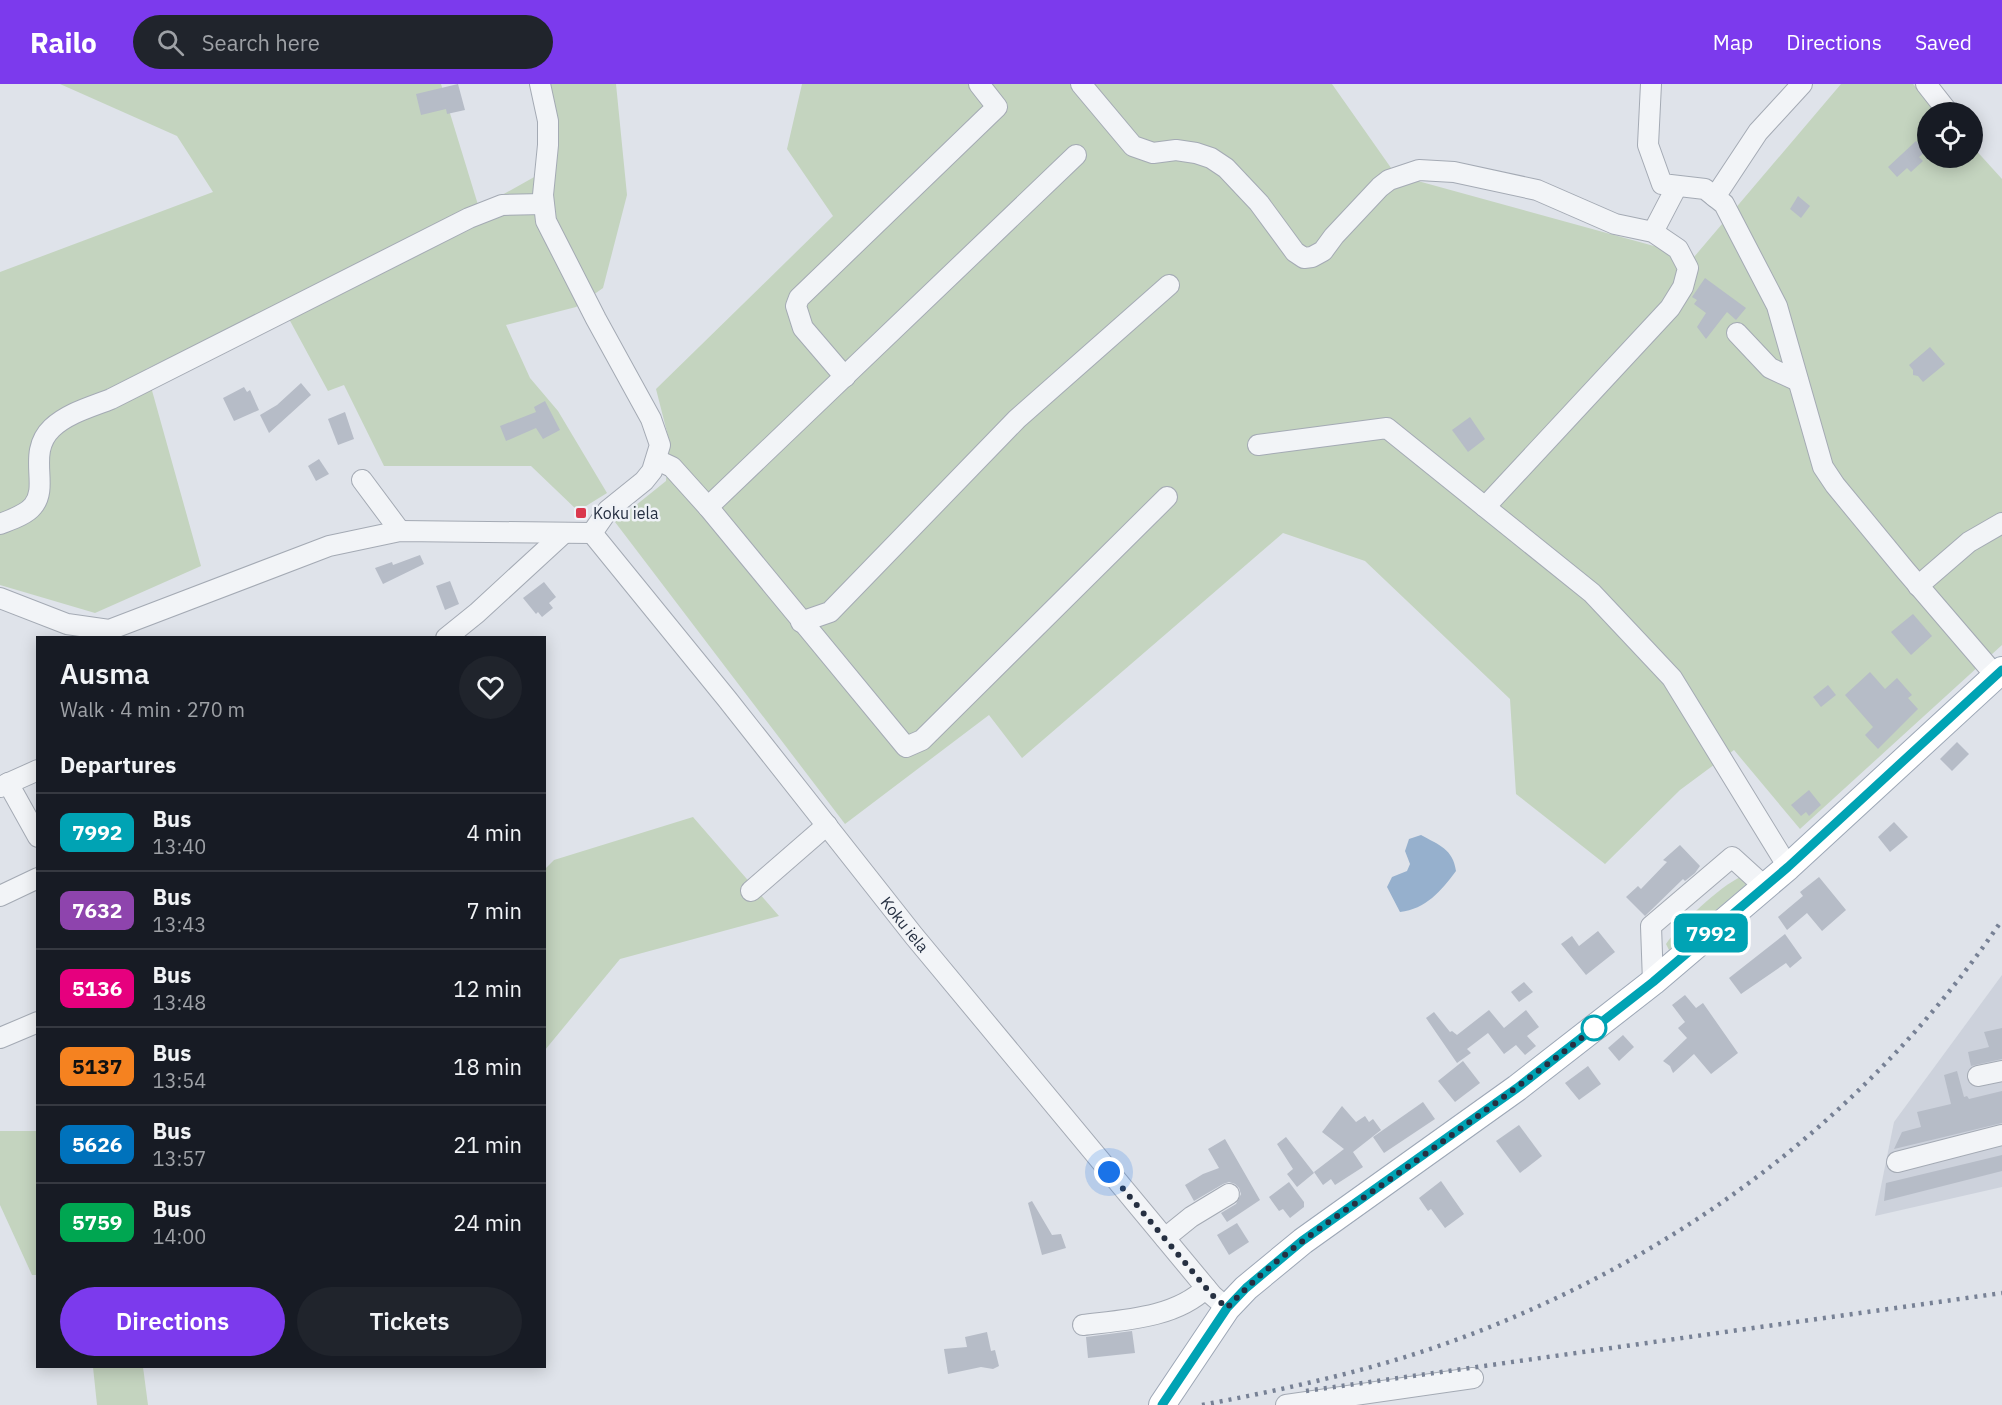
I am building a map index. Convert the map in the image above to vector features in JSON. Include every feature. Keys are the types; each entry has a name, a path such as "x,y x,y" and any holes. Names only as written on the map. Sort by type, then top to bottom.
{"main road":[{"path":"1162,1405 1227,1308 1246,1288 1302,1241 1517,1088 1653,982 1788,867 1999,673"}],"street":[{"path":"0,598 67,624 109,630 329,546 400,531 592,533 608,510 644,481 657,460 660,446 651,419 596,319 546,220 543,204 548,121 540,84"},
{"path":"845,377 803,328 796,306 800,298 997,107 979,84"},
{"path":"1081,84 1132,146 1153,153 1176,150 1196,153 1211,158 1226,168 1259,203 1295,252 1304,258 1312,257 1323,251 1334,236 1389,180 1419,170 1454,172 1537,190 1615,224 1653,232 1678,249 1688,268 1683,287 1670,308 1485,507"},
{"path":"1651,84 1648,145 1662,184 1705,189 1724,204 1777,306 1823,467 1835,485 1918,586 1999,673"},
{"path":"1715,197 1758,132 1802,84"},
{"path":"1926,84 1940,102"},
{"path":"708,507 1076,155"},
{"path":"1653,232 1677,186"},
{"path":"0,524 32,508 38,498 38,448 51,429 71,415 111,399 469,218 502,205 543,204"},
{"path":"801,622 830,612 1017,419 1168,285"},
{"path":"1737,333 1770,368 1798,381"},
{"path":"1258,445 1387,428 1592,592 1672,678 1788,867"},
{"path":"657,460 672,467 708,507 906,747 922,740 1167,497"},
{"path":"362,480 400,531"},
{"path":"1918,586 1969,542 2002,523"},
{"name":"Koku iela","path":"592,533 914,936 1206,1288 1227,1308"},
{"path":"449,636 477,614 563,534"},
{"path":"36,771 4,785 36,834"},
{"path":"751,891 827,825"},
{"path":"1653,982 1652,927 1732,857 1765,887"},
{"path":"0,896 36,879"},
{"path":"0,1038 36,1023"},
{"path":"1978,1076 2002,1071"},
{"path":"1897,1162 2002,1135"},
{"path":"1165,1238 1191,1217 1229,1194"},
{"path":"1083,1325 1131,1319 1156,1313 1197,1297 1206,1288"},
{"path":"1286,1405 1473,1378"}],"shaded area":[{"path":"2002,975 2002,1187 1875,1216 1894,1122"}],"green space":[{"path":"60,84 441,84 479,208 536,176 539,120 529,84 616,84 627,195 603,288 576,307 506,325 530,378 558,411 607,493 578,511 531,466 384,466 344,385 328,391 282,306 146,369 201,566 95,613 0,585 0,272 213,192 177,136"},
{"path":"802,84 1332,84 1396,175 1694,257 1841,84 1913,84 1930,102 1917,102 1917,168 1983,168 1983,158 2002,179 2002,645 1800,829 1734,750 1680,790 1605,864 1516,794 1510,699 1365,561 1283,533 1022,758 989,715 845,824 615,522 666,481 669,440 656,389 833,216 787,149"},
{"path":"693,817 779,916 620,959 546,1049 546,868 554,860"},
{"path":"1741,877 1748,883 1669,950 1666,944 1690,917 1723,888"},
{"path":"0,1131 36,1131 36,1275 32,1275 0,1205"},
{"path":"93,1368 143,1368 148,1405 97,1405"}],"water":[{"path":"1421,835 1448,853 1456,871 1432,898 1418,907 1400,912 1387,887 1392,877 1407,871 1410,864 1405,851 1409,839"}],"building":[{"path":"458,84 465,110 447,114 446,109 421,115 416,94"},
{"path":"1917,142 1917,166 1911,172 1907,168 1897,177 1888,167"},
{"path":"1798,196 1810,206 1801,218 1790,209"},
{"path":"1705,278 1746,308 1736,320 1727,312 1706,339 1697,327 1706,313 1694,304 1697,300 1692,297"},
{"path":"1930,347 1945,364 1923,382 1918,376 1913,375 1913,370 1909,365"},
{"path":"301,383 311,395 269,433 260,415 277,405"},
{"path":"244,387 247,392 250,390 259,410 234,421 223,398"},
{"path":"545,401 560,430 543,439 536,428 506,441 500,426 536,412 534,407"},
{"path":"345,412 354,439 338,445 328,419"},
{"path":"1470,417 1485,439 1468,452 1452,430"},
{"path":"319,459 329,474 316,481 308,466"},
{"path":"420,555 424,564 383,584 375,568 392,562 393,565"},
{"path":"450,581 459,604 445,610 436,586"},
{"path":"544,582 556,597 549,603 553,608 542,617 538,612 536,614 523,598"},
{"path":"1913,614 1932,636 1911,655 1891,632"},
{"path":"1870,672 1885,689 1897,678 1912,695 1908,698 1918,709 1878,749 1865,735 1873,727 1845,695"},
{"path":"1828,685 1836,695 1821,707 1813,697"},
{"path":"1957,742 1969,754 1952,771 1940,759"},
{"path":"1809,790 1821,805 1809,816 1806,812 1801,816 1791,805"},
{"path":"1894,822 1908,837 1890,852 1878,837"},
{"path":"1680,845 1700,866 1685,881 1683,879 1645,916 1626,897 1638,886 1641,889 1667,862 1663,860"},
{"path":"1819,877 1846,910 1822,931 1807,913 1787,930 1778,917 1803,896 1800,892"},
{"path":"1598,931 1615,952 1586,975 1561,944 1572,936 1579,946"},
{"path":"1785,934 1802,958 1790,968 1786,963 1741,994 1729,978"},
{"path":"1524,982 1533,992 1519,1002 1511,992"},
{"path":"1685,995 1696,1008 1703,1003 1738,1053 1711,1074 1694,1054 1673,1073 1670,1066 1663,1061 1687,1038 1678,1028 1685,1022 1672,1005"},
{"path":"1489,1010 1504,1028 1526,1010 1539,1027 1527,1036 1536,1046 1525,1055 1516,1045 1504,1054 1488,1033 1467,1049 1471,1053 1457,1063 1426,1018 1434,1012 1450,1032 1457,1035"},
{"path":"2002,1028 2002,1059 1971,1066 1968,1052 1989,1047 1984,1032"},
{"path":"1623,1035 1634,1047 1619,1061 1608,1048"},
{"path":"1463,1061 1480,1083 1455,1102 1438,1081"},
{"path":"1588,1066 1601,1084 1579,1100 1565,1083"},
{"path":"1957,1071 1964,1097 1967,1096 1969,1099 2002,1091 2002,1123 1894,1149 1902,1132 1921,1127 1917,1112 1951,1104 1944,1075"},
{"path":"1423,1102 1435,1119 1384,1153 1373,1137"},
{"path":"1342,1106 1356,1122 1365,1116 1369,1122 1373,1119 1381,1130 1353,1152 1363,1167 1335,1185 1331,1179 1323,1185 1314,1172 1344,1149 1322,1132"},
{"path":"1519,1125 1542,1156 1520,1173 1496,1141"},
{"path":"1286,1137 1314,1173 1297,1187 1287,1174 1293,1169 1277,1144"},
{"path":"1225,1139 1260,1200 1227,1222 1221,1213 1236,1204 1241,1194 1235,1184 1229,1182 1223,1184 1194,1201 1185,1185 1219,1168 1208,1149"},
{"path":"2002,1155 2002,1171 1884,1201 1886,1183"},
{"path":"1441,1181 1464,1214 1445,1228 1431,1209 1428,1211 1419,1198"},
{"path":"1289,1182 1304,1202 1304,1207 1290,1218 1283,1209 1279,1211 1269,1197"},
{"path":"1032,1201 1052,1235 1061,1234 1066,1248 1042,1255 1028,1203"},
{"path":"1237,1223 1249,1242 1229,1255 1217,1235"},
{"path":"1132,1331 1135,1353 1088,1358 1086,1337"},
{"path":"987,1332 991,1351 995,1350 999,1366 993,1369 981,1367 948,1374 944,1349 967,1347 965,1337"}],"railway":[{"path":"1202,1405 1320,1380 1436,1347 1520,1314 1602,1275 1680,1230 1754,1179 1824,1123 1888,1060 1948,993 2002,920"},
{"path":"1306,1391 2002,1293"}],"bus line":[{"name":"7992","path":"1162,1405 1227,1308 1246,1288 1302,1241 1517,1088 1653,982 1788,867 2002,670"}],"place":[{"name":"Koku iela","path":"581,513"}],"route":[{"path":"1109,1172 1212,1295 1227,1308 1246,1288 1302,1241 1517,1088 1602,1022 1594,1028"}]}
